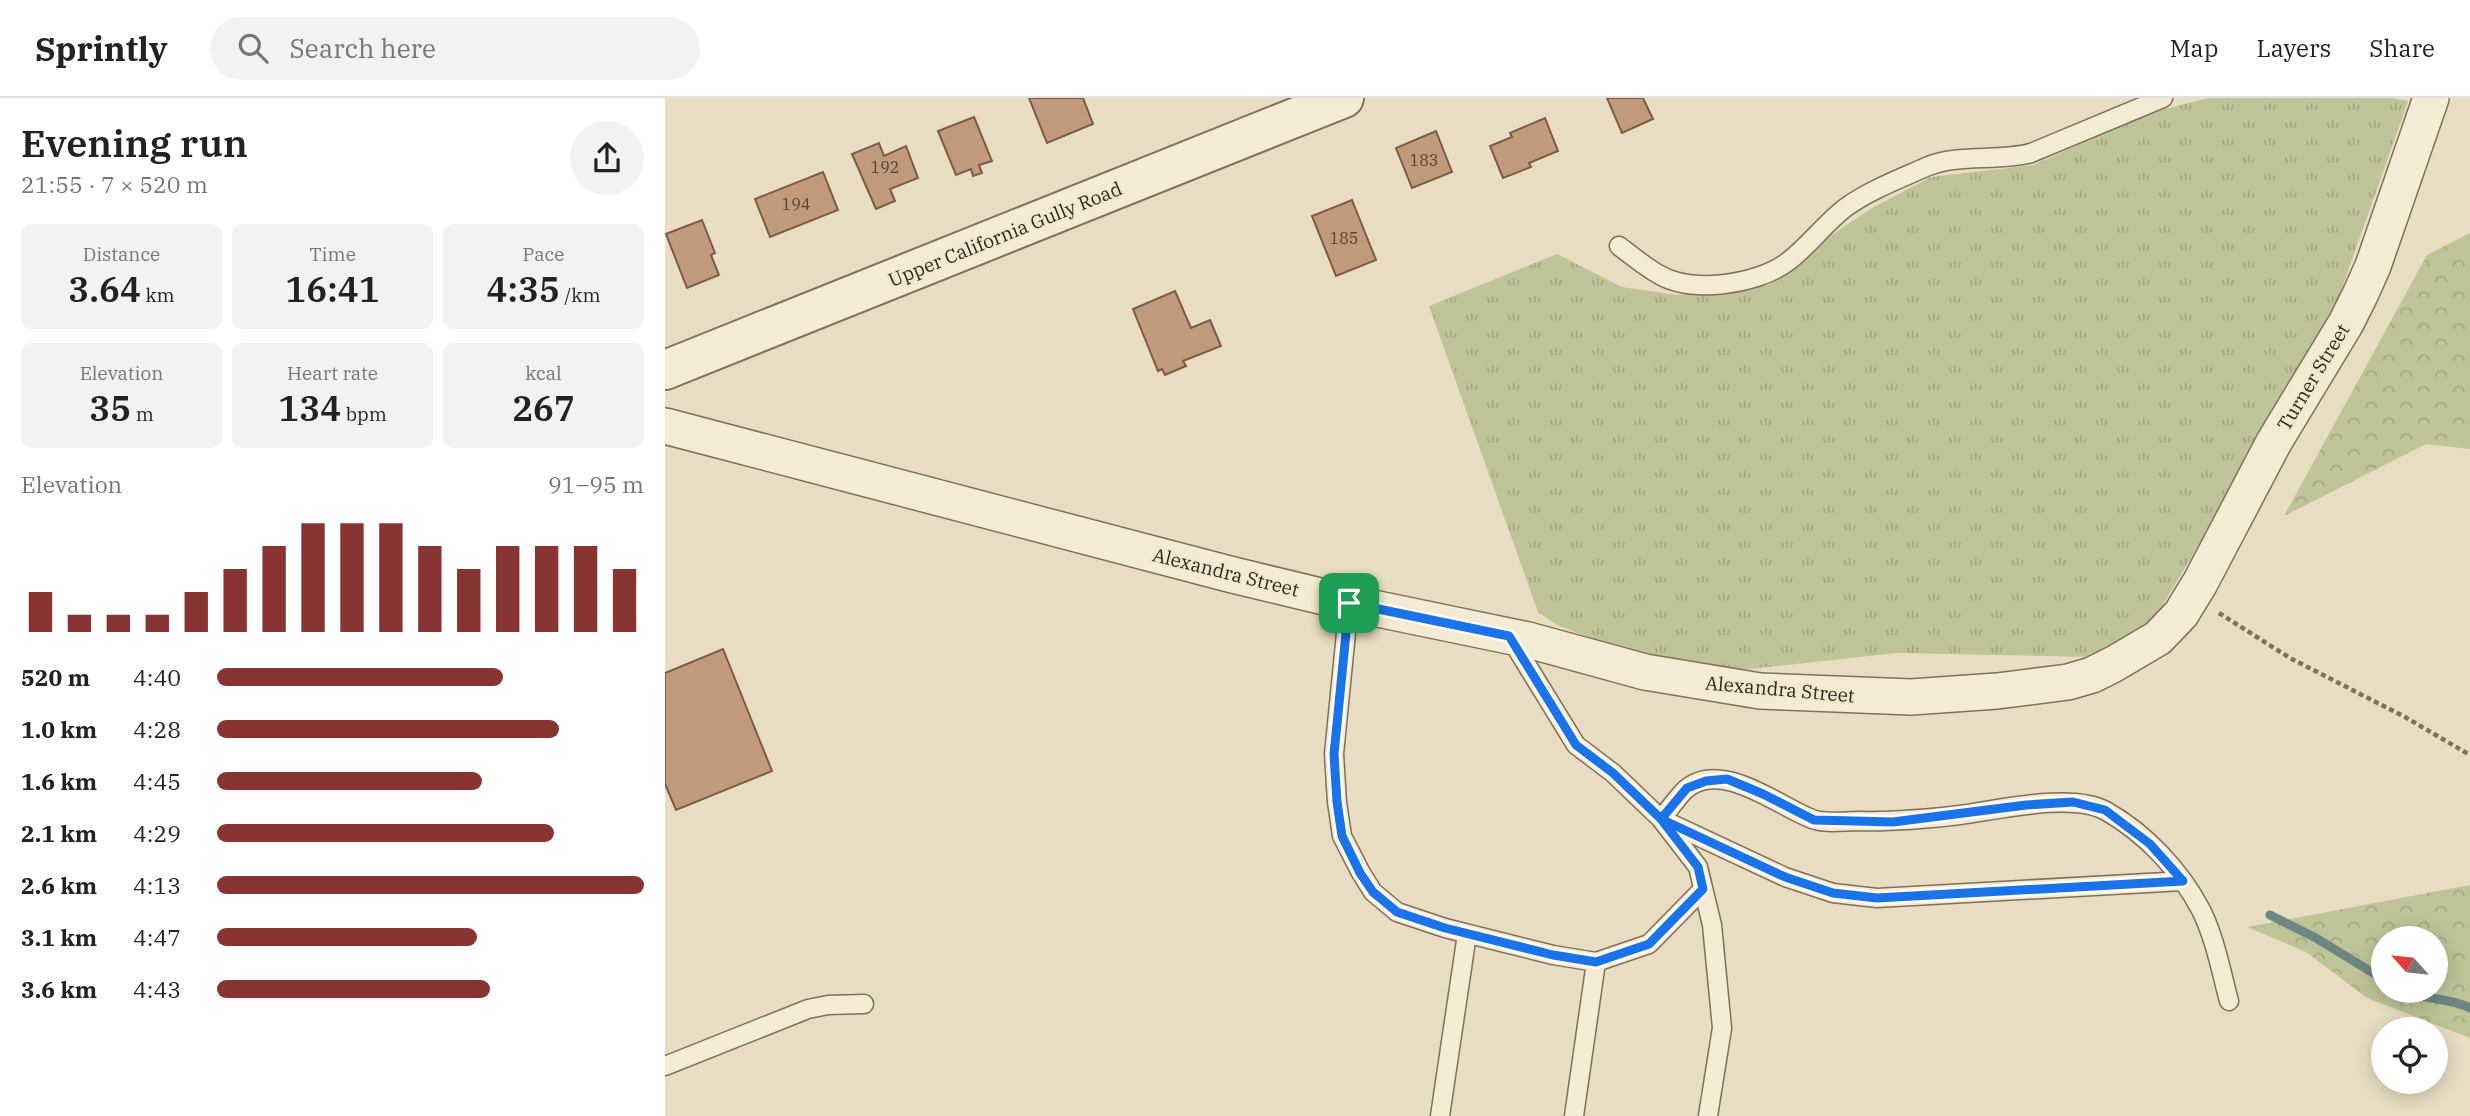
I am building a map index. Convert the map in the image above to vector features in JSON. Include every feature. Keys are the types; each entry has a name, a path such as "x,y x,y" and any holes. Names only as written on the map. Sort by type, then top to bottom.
{"street":[{"name":"Upper California Gully Road","path":"665,370 1344,98"},
{"name":"Turner Street","path":"2158,638 2181,614 2192,596 2274,442 2346,323 2373,266 2431,98"},
{"name":"Alexandra Street","path":"665,426 1229,574 1349,603 1509,636 1645,673 1760,691 1911,697 1997,691 2069,682 2092,675 2158,638"}],"lane":[{"path":"1619,246 1658,275 1691,285 1709,286 1754,278 1772,272 1787,262 1846,208 1929,166 1945,160 2017,157 2031,153 2163,98"},
{"path":"1349,603 1334,754 1342,836 1360,873 1373,892 1397,912 1467,934 1553,955 1596,962 1649,944 1703,889"},
{"path":"1509,636 1576,745 1613,773 1661,819 1698,867 1712,925 1722,1028 1708,1116"},
{"path":"1661,819 1687,788 1706,781 1727,779 1814,820 1893,822 2026,805 2073,802 2105,810 2150,844 2183,881 2201,911 2217,952 2229,1001"},
{"path":"1661,819 1785,877 1833,893 1877,898 2183,881"},
{"path":"1440,1116 1467,934"},
{"path":"1574,1116 1596,962"},
{"path":"665,1066 808,1009 828,1005 864,1004"}],"path":[{"path":"2192,596 2290,658 2405,716 2470,755"}],"green space":[{"path":"2208,98 2391,98 2408,101 2335,308 2153,621 2091,657 1897,653 1732,671 1629,653 1557,625 1538,612 1429,306 1557,254 1622,287 1677,295 1769,285 1821,242 1872,208 1931,177 2033,165 2154,112"},
{"path":"2470,233 2470,449 2426,444 2284,516 2427,255"},
{"path":"2470,885 2470,1038 2448,1029 2448,1017 2416,1017 2380,1003 2448,1003 2448,926 2371,926 2371,1000 2306,952 2247,927"}],"building":[{"path":"1029,98 1083,98 1093,124 1047,143"},
{"path":"1607,98 1643,98 1653,119 1622,133"},
{"path":"974,117 992,161 979,165 982,173 973,176 971,169 956,175 938,131"},
{"path":"1545,118 1558,151 1529,163 1531,167 1503,178 1490,146 1512,137 1510,133"},
{"path":"1436,131 1452,172 1412,188 1396,148"},
{"path":"879,143 884,156 906,146 918,178 890,189 895,201 876,209 852,154"},
{"path":"823,172 838,210 770,237 755,199"},
{"path":"1352,200 1376,260 1336,276 1312,216"},
{"path":"702,220 715,253 711,255 719,275 687,288 666,234"},
{"path":"1175,291 1191,328 1210,320 1221,346 1183,361 1186,366 1165,375 1162,369 1158,371 1133,309"},
{"path":"723,649 772,771 676,810 665,784 665,673"}],"waterway":[{"path":"2270,915 2316,938 2371,972"},
{"path":"2448,1001 2470,1008"}],"route":[{"path":"1349,603 1334,754 1342,836 1360,873 1373,892 1397,912 1445,928 1553,955 1596,962 1649,944 1703,889 1698,867 1661,819 1785,877 1833,893 1877,898 2183,881 2150,844 2105,810 2073,802 2026,805 1893,822 1814,820 1727,779 1706,781 1687,788 1661,819 1613,773 1576,745 1509,636 1349,603"}]}
